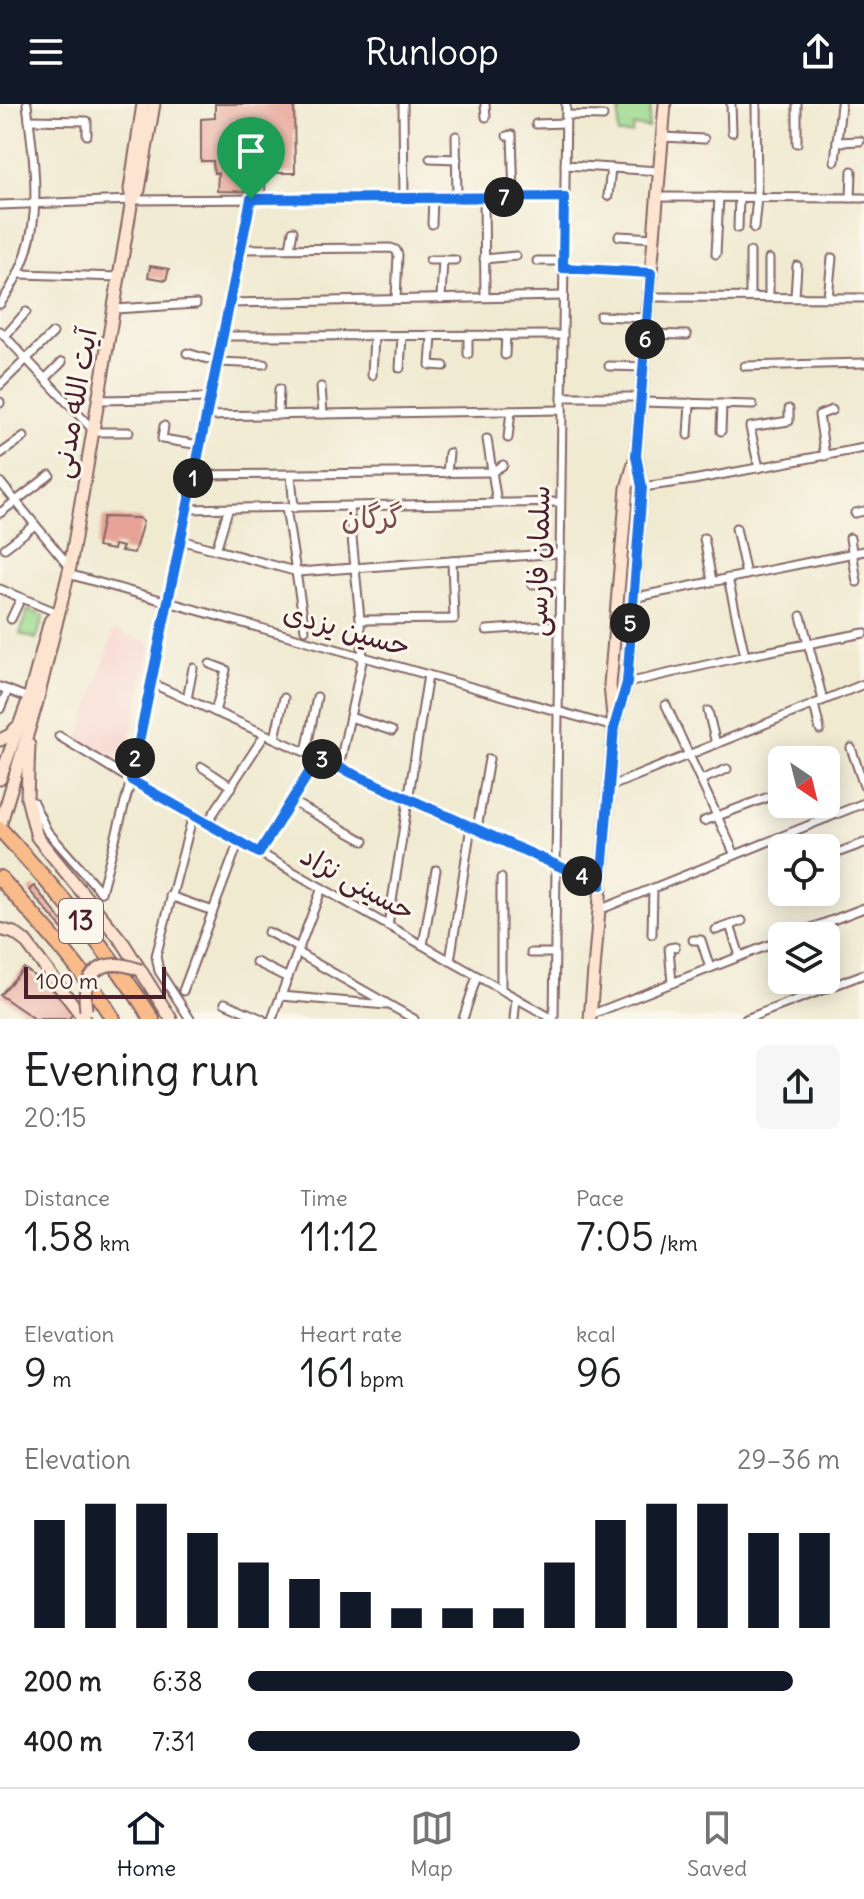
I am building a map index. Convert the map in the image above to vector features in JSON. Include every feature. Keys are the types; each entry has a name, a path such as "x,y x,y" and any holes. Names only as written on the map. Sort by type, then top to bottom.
{"highway":[{"name":"13","path":"0,828 119,968 152,1019"},
{"name":"13","path":"0,878 52,936 113,1019"}],"main road":[{"name":"آیت الله مدنی","path":"0,828 16,775 50,621 58,613 69,571 115,309 143,104"},
{"name":"آیت الله مدنی","path":"132,200 139,190 154,104"},
{"path":"590,1017 614,727 610,685 627,488 636,456 665,104"},
{"path":"614,727 627,683 642,487 636,456"},
{"path":"618,597 632,598"},
{"name":"آیت الله مدنی","path":"2,774 26,723"},
{"path":"0,740 26,723"},
{"path":"26,723 30,816 37,837 124,944 171,1019"},
{"path":"0,929 14,933 25,941 87,1016"},
{"path":"87,1016 85,986 90,976 113,963 140,970"}],"street":[{"path":"0,304 20,274 36,214 27,104"},
{"path":"403,104 404,198"},
{"path":"485,104 486,117"},
{"name":"سلمان فارسی","path":"553,1019 566,104"},
{"path":"731,104 732,132"},
{"path":"754,228 757,197 756,104"},
{"path":"797,104 797,143"},
{"path":"835,161 841,104"},
{"path":"536,124 603,116"},
{"path":"29,120 87,121 87,135"},
{"path":"507,136 512,135 514,197"},
{"path":"456,136 457,198"},
{"path":"662,137 704,139"},
{"path":"837,142 860,141"},
{"path":"430,158 457,159"},
{"path":"565,165 659,171"},
{"path":"608,196 611,168"},
{"path":"851,198 852,171"},
{"path":"484,197 485,297"},
{"path":"0,205 132,200 564,197"},
{"path":"657,197 864,198"},
{"path":"716,254 719,197"},
{"path":"738,228 739,197"},
{"path":"432,224 433,198"},
{"path":"28,790 47,831 101,892 131,780 251,199"},
{"path":"290,248 293,231"},
{"path":"619,236 654,238"},
{"path":"241,249 396,250 396,299"},
{"path":"750,252 750,297"},
{"path":"484,259 516,256"},
{"path":"828,297 832,258"},
{"path":"769,259 769,297"},
{"path":"430,260 455,260"},
{"path":"441,298 443,260"},
{"path":"537,261 651,273"},
{"path":"795,297 797,266"},
{"path":"20,274 120,277"},
{"path":"230,303 563,296"},
{"path":"649,297 864,298"},
{"path":"115,309 196,304"},
{"path":"26,312 2,334 95,432 129,432"},
{"path":"600,316 647,318"},
{"path":"0,385 53,333"},
{"path":"646,334 687,335"},
{"path":"468,335 468,354"},
{"path":"505,355 506,335"},
{"path":"223,336 563,335"},
{"path":"372,375 374,336"},
{"path":"400,368 402,336"},
{"path":"432,336 430,365 444,366"},
{"path":"187,353 218,362 264,364"},
{"path":"45,379 62,362"},
{"path":"745,366 864,363"},
{"path":"609,366 643,367"},
{"path":"321,387 323,414"},
{"path":"278,415 279,389"},
{"path":"562,397 753,405"},
{"path":"100,400 210,398"},
{"path":"688,435 690,403"},
{"path":"721,431 722,404"},
{"path":"759,468 750,427 789,421 789,409"},
{"path":"206,416 562,410"},
{"path":"825,456 819,415 832,410"},
{"path":"508,438 511,411"},
{"path":"164,426 162,439 200,445"},
{"path":"0,454 24,437"},
{"path":"487,439 497,503"},
{"path":"642,487 864,448"},
{"path":"447,473 449,453"},
{"path":"194,475 492,472 503,465"},
{"path":"0,513 50,475"},
{"path":"291,475 290,508 305,630"},
{"path":"0,482 69,571"},
{"path":"187,509 560,502"},
{"path":"339,767 363,657 349,507"},
{"path":"216,550 228,510"},
{"path":"5,548 35,525"},
{"path":"736,528 746,575"},
{"path":"704,538 712,581"},
{"path":"850,538 857,582"},
{"path":"180,540 298,572 560,553"},
{"path":"632,598 864,551"},
{"path":"361,621 454,619 452,561"},
{"name":"حسین یزدی","path":"69,571 168,602 614,727"},
{"path":"728,578 745,656"},
{"path":"532,584 559,583"},
{"path":"0,589 58,613"},
{"path":"11,619 21,598"},
{"path":"801,616 823,700"},
{"path":"487,630 559,625"},
{"path":"627,683 864,633"},
{"path":"210,664 226,670 215,712"},
{"path":"187,699 193,668"},
{"path":"388,926 428,675"},
{"path":"151,683 601,885"},
{"path":"609,787 864,684"},
{"path":"0,709 4,688 33,700"},
{"path":"306,752 317,697"},
{"path":"275,738 284,698"},
{"path":"814,704 820,730"},
{"path":"666,705 735,855"},
{"path":"708,711 716,744"},
{"path":"350,717 392,731"},
{"name":"حسینی نژاد","path":"59,736 553,1019"},
{"path":"207,823 262,739"},
{"path":"851,748 864,786"},
{"path":"259,853 318,758"},
{"path":"450,961 489,759"},
{"path":"202,767 232,787"},
{"path":"701,780 727,769"},
{"path":"704,821 768,797"},
{"path":"291,801 364,841"},
{"path":"840,813 864,803"},
{"path":"190,1019 159,971 156,956 193,815"},
{"path":"599,910 827,818"},
{"path":"183,991 239,841"},
{"path":"840,852 860,845"},
{"path":"423,945 436,870"},
{"path":"501,878 501,990"},
{"path":"272,1019 322,888"},
{"path":"652,934 653,889"},
{"path":"170,896 213,911"},
{"path":"828,922 864,908"},
{"path":"716,930 742,921"},
{"path":"730,925 740,956"},
{"path":"268,932 414,1019"},
{"path":"693,940 701,940 710,968"},
{"path":"590,1017 768,945"},
{"path":"672,983 669,948 675,947"},
{"path":"531,953 554,953"},
{"path":"256,962 288,978"},
{"path":"746,1019 864,974"},
{"path":"463,1019 477,976"},
{"path":"281,996 390,1005"},
{"path":"514,1019 516,998"},
{"path":"225,1003 262,1019"}],"shaded area":[{"path":"114,630 151,643 127,757 78,744"}],"green space":[{"path":"620,104 651,105 648,128 634,126 632,134 618,134"},
{"path":"28,610 44,616 36,639 20,634"}],"building":[{"path":"215,104 294,104 295,173 266,173 265,192 217,191 218,173 214,173 213,161 201,161 201,119 215,118"},
{"path":"150,266 169,269 166,280 148,277"},
{"path":"103,517 139,518 143,522 134,553 121,551 123,547 114,545 113,550 97,547"},
{"path":"34,886 67,927 63,930 29,890"},
{"path":"24,968 76,1008 69,1019 35,1019 0,995"}],"district":[{"name":"گرگان","path":"372,518"}],"route":[{"path":"564,197 563,268 651,273 636,456 642,487 627,683 614,727 601,885 318,758 259,853 131,780 251,199 564,197"}]}
